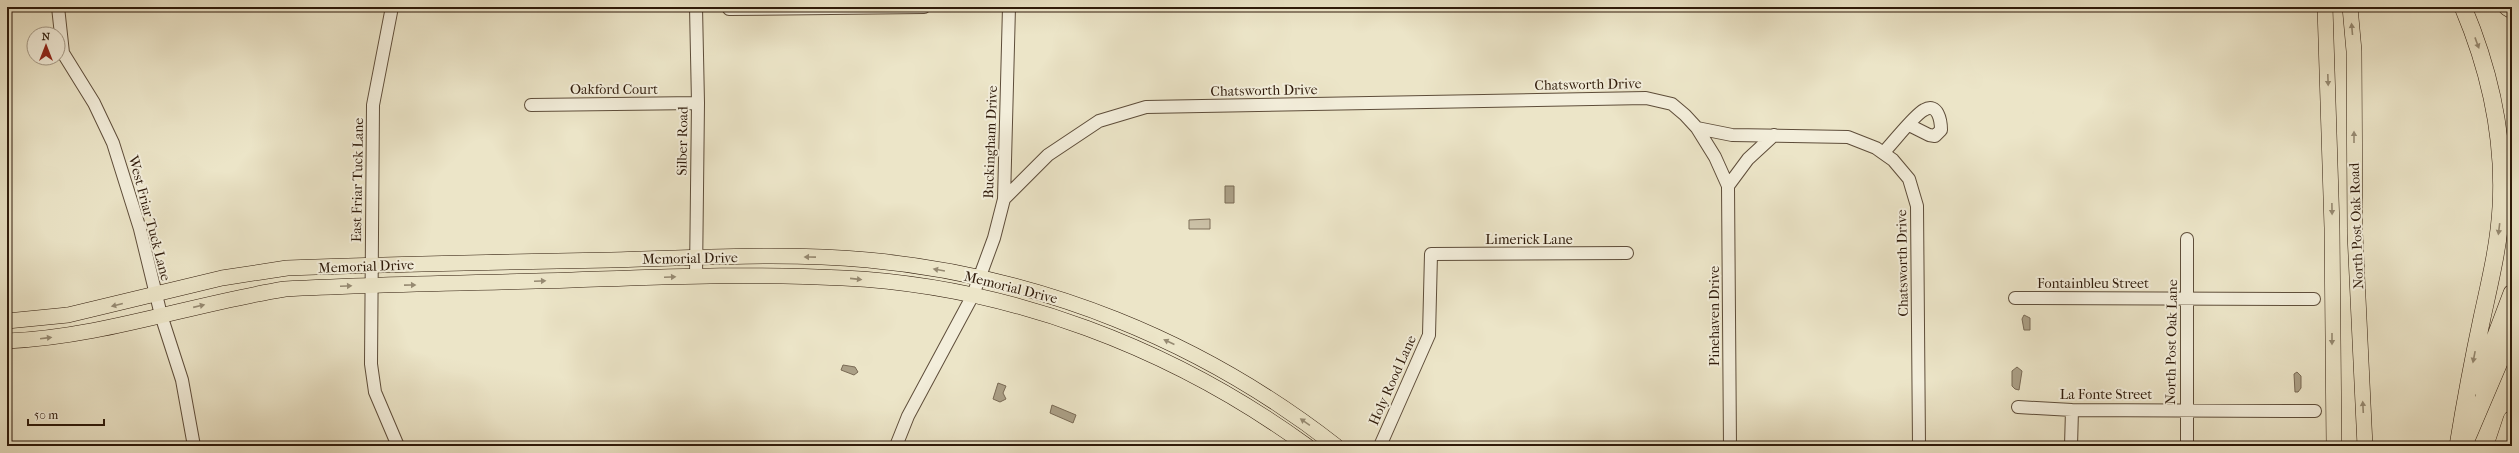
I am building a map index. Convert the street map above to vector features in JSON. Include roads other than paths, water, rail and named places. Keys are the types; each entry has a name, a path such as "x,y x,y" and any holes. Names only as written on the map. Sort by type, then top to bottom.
{"highway":[{"path":"2461,442 2498,234 2502,186 2499,134 2487,74 2463,7"},
{"path":"2507,7 2512,10"},
{"path":"2461,442 2512,293"},
{"path":"2461,442 2512,332"},
{"path":"2503,446 2512,419"}],"main road":[{"name":"North Post Oak Road","path":"2325,7 2332,235 2334,446"},
{"name":"North Post Oak Road","path":"2350,7 2354,51 2355,234 2365,446"},
{"name":"Memorial Drive","path":"7,321 68,315 155,296 251,272 287,268 696,258 769,257 868,260 980,278 1035,291 1094,310 1188,350 1270,398 1336,446"},
{"path":"499,262 499,283"},
{"name":"Memorial Drive","path":"7,340 75,334 285,289 371,285 499,283 696,276 845,278 973,296 1043,313 1092,329 1180,367 1255,412 1307,446"},
{"path":"1180,367 1188,350"}],"street":[{"name":"West Friar Tuck Lane","path":"58,7 59,33 63,53 94,103 113,143 140,229 155,296 182,380 194,446"},
{"name":"East Friar Tuck Lane","path":"392,7 373,105 371,364 375,392 398,446"},
{"name":"Silber Road","path":"696,7 698,103 696,276"},
{"path":"729,9 924,7"},
{"name":"Buckingham Drive","path":"896,446 908,416 973,296 1004,199 1009,7"},
{"name":"Chatsworth Drive","path":"1004,199 1048,155 1098,121 1146,107 1646,98 1672,104 1686,115 1697,128 1732,135 1848,137 1884,153 1893,160 1909,179 1917,206 1920,446"},
{"name":"Oakford Court","path":"531,105 698,103"},
{"path":"1884,153 1910,125"},
{"name":"Pinehaven Drive","path":"1697,128 1715,157 1728,186 1730,446"},
{"path":"1728,186 1748,160 1774,135"},
{"name":"North Post Oak Lane","path":"2187,239 2187,446"},
{"name":"Limerick Lane","path":"1431,254 1627,253"},
{"name":"Holy Rood Lane","path":"1380,446 1429,335 1431,254"},
{"name":"Fontainbleu Street","path":"2015,298 2187,297 2314,299"},
{"name":"La Fonte Street","path":"2018,407 2072,410 2186,409 2315,411"},
{"path":"2071,446 2072,410"}]}
